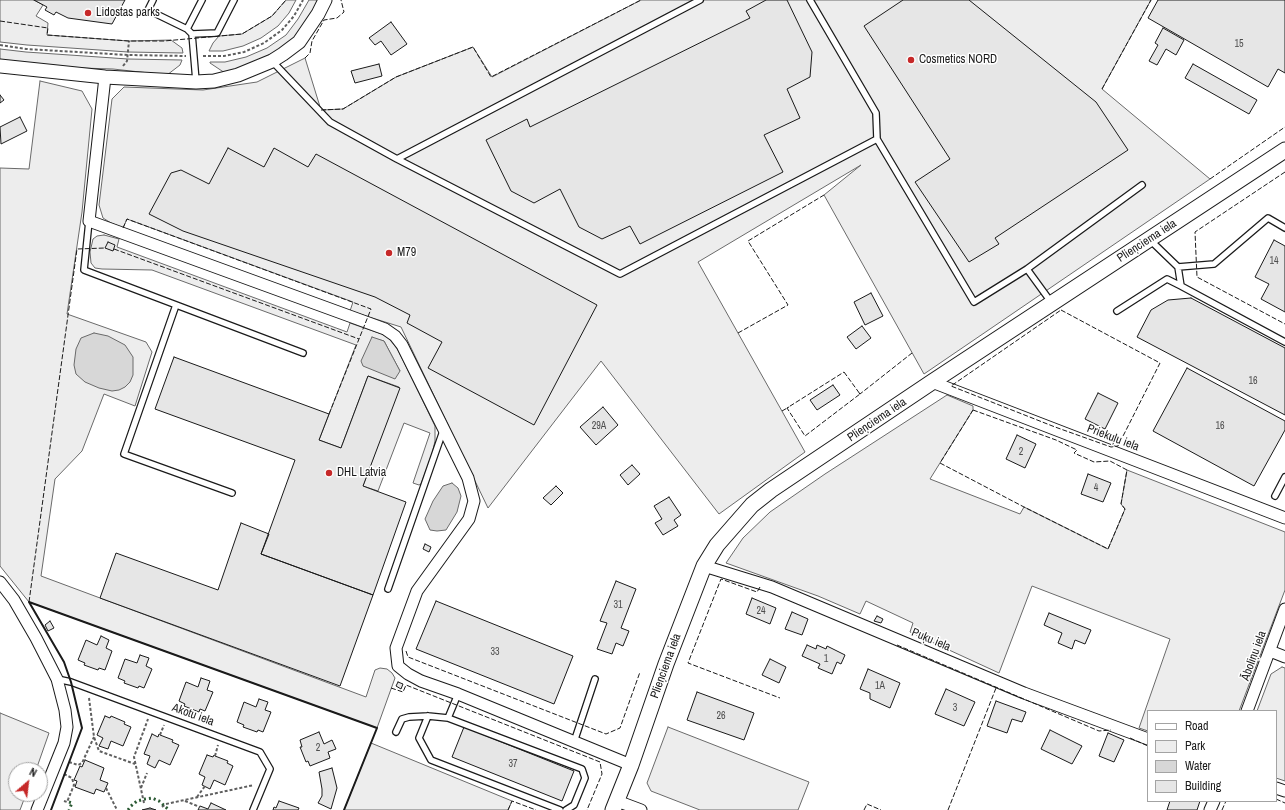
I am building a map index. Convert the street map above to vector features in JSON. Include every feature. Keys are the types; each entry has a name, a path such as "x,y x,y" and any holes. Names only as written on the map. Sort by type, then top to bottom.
{"main road":[{"name":"Plieņciema iela","path":"615,806 666,664 704,566 717,545 739,519 757,501 771,490 932,382 1285,150"}],"street":[{"path":"0,66 105,77 196,82 214,81 238,75 272,61 299,42 318,14 325,0"},
{"path":"105,77 89,222 386,329 395,336 402,345 468,478 474,501 469,519 417,590 396,648 398,666 408,674 421,681 458,694 631,765"},
{"name":"Priekuļu iela","path":"932,382 1285,518"},
{"name":"Puķu iela","path":"704,566 772,588 1024,693 1147,739"},
{"path":"0,582 14,600 57,679 65,710 67,727 64,743 37,810"},
{"name":"Āboliņu iela","path":"1247,710 1285,609"},
{"path":"1270,651 1285,657"},
{"path":"615,806 641,810"}],"lane":[{"path":"153,0 148,10 187,29 192,34 196,82"},
{"path":"187,29 202,0"},
{"path":"192,34 216,33 234,0"},
{"path":"397,158 700,0"},
{"path":"810,0 876,113 877,139 974,302 1027,269 1142,185"},
{"path":"272,61 330,122 620,274 877,139"},
{"path":"1178,268 1214,264 1268,218 1285,228"},
{"path":"89,222 84,270 303,353"},
{"path":"1150,239 1178,268 1181,286"},
{"path":"1027,269 1052,304"},
{"path":"1117,311 1167,279 1285,342"},
{"path":"176,305 124,454 232,493"},
{"path":"388,589 444,430"},
{"path":"1275,496 1285,477"},
{"name":"Akotu iela","path":"57,679 71,682 260,752 270,769 253,810"},
{"path":"574,742 595,679"},
{"path":"448,718 458,694"},
{"path":"428,716 419,738 431,760 560,810"},
{"path":"396,732 402,719 409,717 428,716 448,718 582,769 585,778 574,805 566,810"}],"path":[{"path":"0,46 128,55 194,57 224,56 244,52 264,43 282,30 294,16 303,0"},
{"path":"105,77 124,65 127,61 129,41"},
{"path":"90,690 88,696 94,737 99,751 135,764"},
{"path":"144,803 134,757 150,712"},
{"path":"69,762 78,765 82,763 94,737"},
{"path":"53,770 72,778 74,785 67,802 64,801"},
{"path":"141,790 147,773"},
{"path":"162,807 166,804 264,783"},
{"path":"196,798 205,786"},
{"path":"106,788 117,810"},
{"path":"184,801 200,807"}],"green space":[{"path":"0,0 34,0 43,5 36,16 48,23 47,35 129,41 171,40 182,48 183,53 128,52 0,42"},
{"path":"286,0 296,0 289,13 278,26 261,38 243,46 223,51 209,51 219,36 242,34 272,16"},
{"path":"309,0 320,0 298,35 283,48 251,64 225,73 210,63 225,62 246,57 267,48 286,35 298,19"},
{"path":"641,0 1151,0 1102,89 1210,179 924,374 824,195 861,165 698,262 805,452 719,514 601,361 488,508 401,327 350,311 353,302 127,219 123,228 103,218 99,205 112,99 124,87 203,90 257,82 305,58 321,110 343,109 396,77 473,47 492,77"},
{"path":"0,49 128,59 182,60 180,65 167,75 113,69 50,67 0,62"},
{"path":"40,81 82,91 92,109 82,212 67,314 146,342 152,352 135,406 104,394 82,451 55,479 41,576 366,697 375,670 380,668 387,669 395,678 377,728 29,602 0,566 0,168 29,169"},
{"path":"104,235 119,239 117,247 347,332 350,323 387,336 398,350 435,426 435,441 432,454 421,484 419,485 413,483 430,433 404,423 378,491 363,486 399,387 368,376 341,448 319,440 356,345 152,270 95,268 91,263 90,252 93,239 97,236","holes":["372,338 384,341 400,371"]},
{"path":"947,395 973,406 973,410 930,479 1020,514 1024,507 1108,549 1125,509 1121,504 1127,470 1285,532 1285,590 1239,710 1147,710 1147,731 1139,728 1170,639 1032,586 999,673 910,632 913,623 866,601 860,614 818,596 726,563 743,538 770,512 825,474"},
{"path":"1282,667 1285,668 1285,781 1277,778 1277,710 1257,710 1271,674"},
{"path":"0,713 49,733 39,762 8,762 8,802 23,802 20,810 0,810"},
{"path":"668,727 809,782 798,810 700,810 651,791 647,783"},
{"path":"371,743 512,801 508,810 344,810"}],"water":[{"path":"94,333 108,336 125,345 133,357 133,375 130,382 125,387 112,391 99,388 85,382 76,374 74,365 76,349 81,338"},
{"path":"372,337 384,341 400,371 395,379 363,366 361,361"},
{"path":"452,483 458,488 461,496 457,512 446,530 430,530 425,519 433,501 443,486"}],"building":[{"name":"Lidostas parks","path":"34,0 125,0 112,24 68,18 56,12 54,15 45,10 47,7"},
{"path":"766,0 787,0 812,52 810,77 787,89 800,118 764,135 783,172 640,244 630,226 602,239 579,227 560,189 534,203 511,191 486,140 527,119 530,127 750,18 746,11"},
{"path":"903,0 969,0 1096,102 1128,150 995,238 999,244 969,262 915,182 950,159 864,26"},
{"path":"1158,0 1285,0 1285,73 1278,69 1268,87 1148,18"},
{"path":"391,22 407,44 391,55 381,41 375,45 369,38"},
{"path":"1163,28 1184,40 1176,55 1166,49 1157,65 1149,61 1158,45 1155,43"},
{"path":"379,64 382,76 355,83 351,71"},
{"path":"1193,64 1257,100 1249,114 1185,78"},
{"path":"0,95 4,100 0,103"},
{"path":"20,117 27,131 1,144 0,127"},
{"path":"228,148 264,167 274,148 308,167 316,154 597,305 534,425 428,368 442,342 407,323 410,315 375,297 183,231 149,214 171,173 181,170 209,184"},
{"path":"1274,240 1285,246 1285,312 1261,299 1269,284 1255,277"},
{"path":"108,242 115,245 113,251 105,248"},
{"path":"871,293 883,316 865,325 854,302"},
{"path":"1191,298 1285,348 1285,415 1137,337 1151,310 1168,300"},
{"path":"862,326 871,338 856,349 847,337"},
{"name":"DHL Latvia","path":"174,357 329,414 319,440 341,448 368,376 400,388 363,486 406,502 373,595 261,554 295,460 155,409"},
{"path":"1187,368 1285,421 1285,430 1254,486 1153,431"},
{"path":"833,385 840,395 817,410 810,400"},
{"path":"1098,393 1118,403 1105,429 1085,419"},
{"path":"603,407 618,425 596,445 580,427"},
{"path":"1017,435 1036,444 1025,468 1006,459"},
{"path":"632,465 640,474 628,485 620,475"},
{"path":"1088,474 1111,483 1103,502 1081,494"},
{"path":"556,486 563,493 551,505 543,498"},
{"path":"669,497 681,515 674,520 678,526 663,535 655,523 662,519 654,506"},
{"path":"241,523 269,534 261,554 373,595 340,686 100,598 116,553 218,590"},
{"path":"425,544 431,547 429,552 423,549"},
{"path":"616,581 636,589 621,628 629,631 623,646 616,643 612,654 597,649 607,623 600,621"},
{"path":"752,598 776,608 770,624 746,614"},
{"path":"436,601 573,656 554,704 416,649"},
{"path":"792,612 808,619 802,635 785,629"},
{"path":"1049,613 1091,630 1085,644 1075,640 1072,649 1058,643 1062,633 1044,625"},
{"path":"877,616 883,619 881,623 874,621"},
{"path":"50,621 54,628 48,631 45,625"},
{"path":"101,636 109,640 106,648 112,651 105,670 99,668 98,670 84,665 85,663 78,660 86,640 97,645"},
{"path":"807,645 816,649 817,645 826,649 827,646 845,655 841,664 837,662 832,674 818,668 820,664 802,656"},
{"path":"140,655 149,658 146,666 152,669 144,688 139,686 138,688 124,683 125,681 118,678 125,659 137,663"},
{"path":"770,659 786,667 779,683 762,675"},
{"path":"868,669 900,683 890,708 870,699 870,693 860,689"},
{"path":"201,678 210,681 207,690 213,692 205,711 200,709 199,712 184,706 185,704 179,701 186,682 198,687"},
{"path":"398,682 403,684 401,689 396,686"},
{"path":"946,689 975,702 964,726 935,714"},
{"path":"697,692 754,713 744,740 687,720"},
{"path":"259,699 268,702 265,710 271,712 263,732 258,730 257,732 243,727 244,725 237,722 244,702 256,707"},
{"path":"996,701 1026,712 1022,722 1012,719 1007,733 987,726"},
{"path":"105,716 110,718 111,716 125,722 124,724 131,727 123,746 111,741 108,749 99,746 103,738 97,735"},
{"path":"464,727 574,771 562,801 452,757"},
{"path":"1050,730 1082,746 1072,764 1041,749"},
{"path":"319,732 324,744 332,740 336,749 328,752 330,758 310,766 308,761 306,762 300,747 302,747 300,740"},
{"path":"1108,733 1124,740 1114,762 1099,756"},
{"path":"152,734 158,737 159,734 173,740 172,742 179,745 170,765 159,760 155,768 147,764 150,756 144,754"},
{"path":"207,755 213,757 214,755 228,761 227,763 233,766 225,785 214,780 210,789 202,785 205,777 199,774"},
{"path":"85,760 104,768 100,780 108,783 104,792 96,789 94,794 75,787 77,781 74,780 80,766 82,767"},
{"path":"332,768 337,788 331,809 318,803 322,796 319,772"},
{"path":"279,801 299,808 298,810 273,810 274,807 276,808"},
{"path":"1170,802 1200,802 1197,810 1167,810"},
{"path":"211,803 226,810 198,810 200,806 208,809"},
{"path":"150,808 156,810 142,810"}],"hedge":[{"path":"128,810 137,801 152,798 159,801 169,810"},
{"path":"69,802 72,803 69,810"}],"fence":[{"path":"0,21 48,28 47,35 129,41 164,41 242,34 272,16 286,0"},
{"path":"305,58 310,53 312,41 324,20 337,18 344,12 341,0"},
{"path":"321,110 343,109 396,77 473,47 491,77 641,0"},
{"path":"1102,89 1151,0"},
{"path":"1210,179 1285,127"},
{"path":"1285,172 1195,232 1197,277 1285,324"},
{"path":"738,333 788,305 748,241 824,195"},
{"path":"123,228 127,219 371,309 329,414"},
{"path":"29,602 77,249 105,248"},
{"path":"114,249 359,339"},
{"path":"1061,310 1160,363 1118,446 1111,447 1055,427 951,386 1061,310"},
{"path":"859,393 860,394 912,353"},
{"path":"844,372 860,394 805,436 787,408 844,372"},
{"path":"782,411 789,407"},
{"path":"973,410 1056,440 1077,450 1074,453 1094,462 1110,461 1127,470 1121,504 1125,509 1108,549 940,463 973,410"},
{"path":"760,587 757,592 721,579 688,663 780,698"},
{"path":"897,645 1099,731 1111,730"},
{"path":"406,651 408,657 606,734 620,728 640,672"},
{"path":"391,688 403,692 406,685 600,762 602,774 587,810"},
{"path":"948,810 996,688"},
{"path":"1130,738 1147,746"},
{"path":"1277,799 1285,803"},
{"path":"508,810 512,801 536,810"},
{"path":"1222,810 1226,802"},
{"path":"864,810 867,804 881,810"}],"wall":[{"path":"29,602 377,728 344,810"},
{"path":"29,602 64,662 71,682 82,728 51,810"}],"place":[{"name":"Lidostas parks","path":"88,13"},
{"name":"Cosmetics NORD","path":"911,60"},
{"name":"M79","path":"389,253"},
{"name":"DHL Latvia","path":"329,473"}]}
